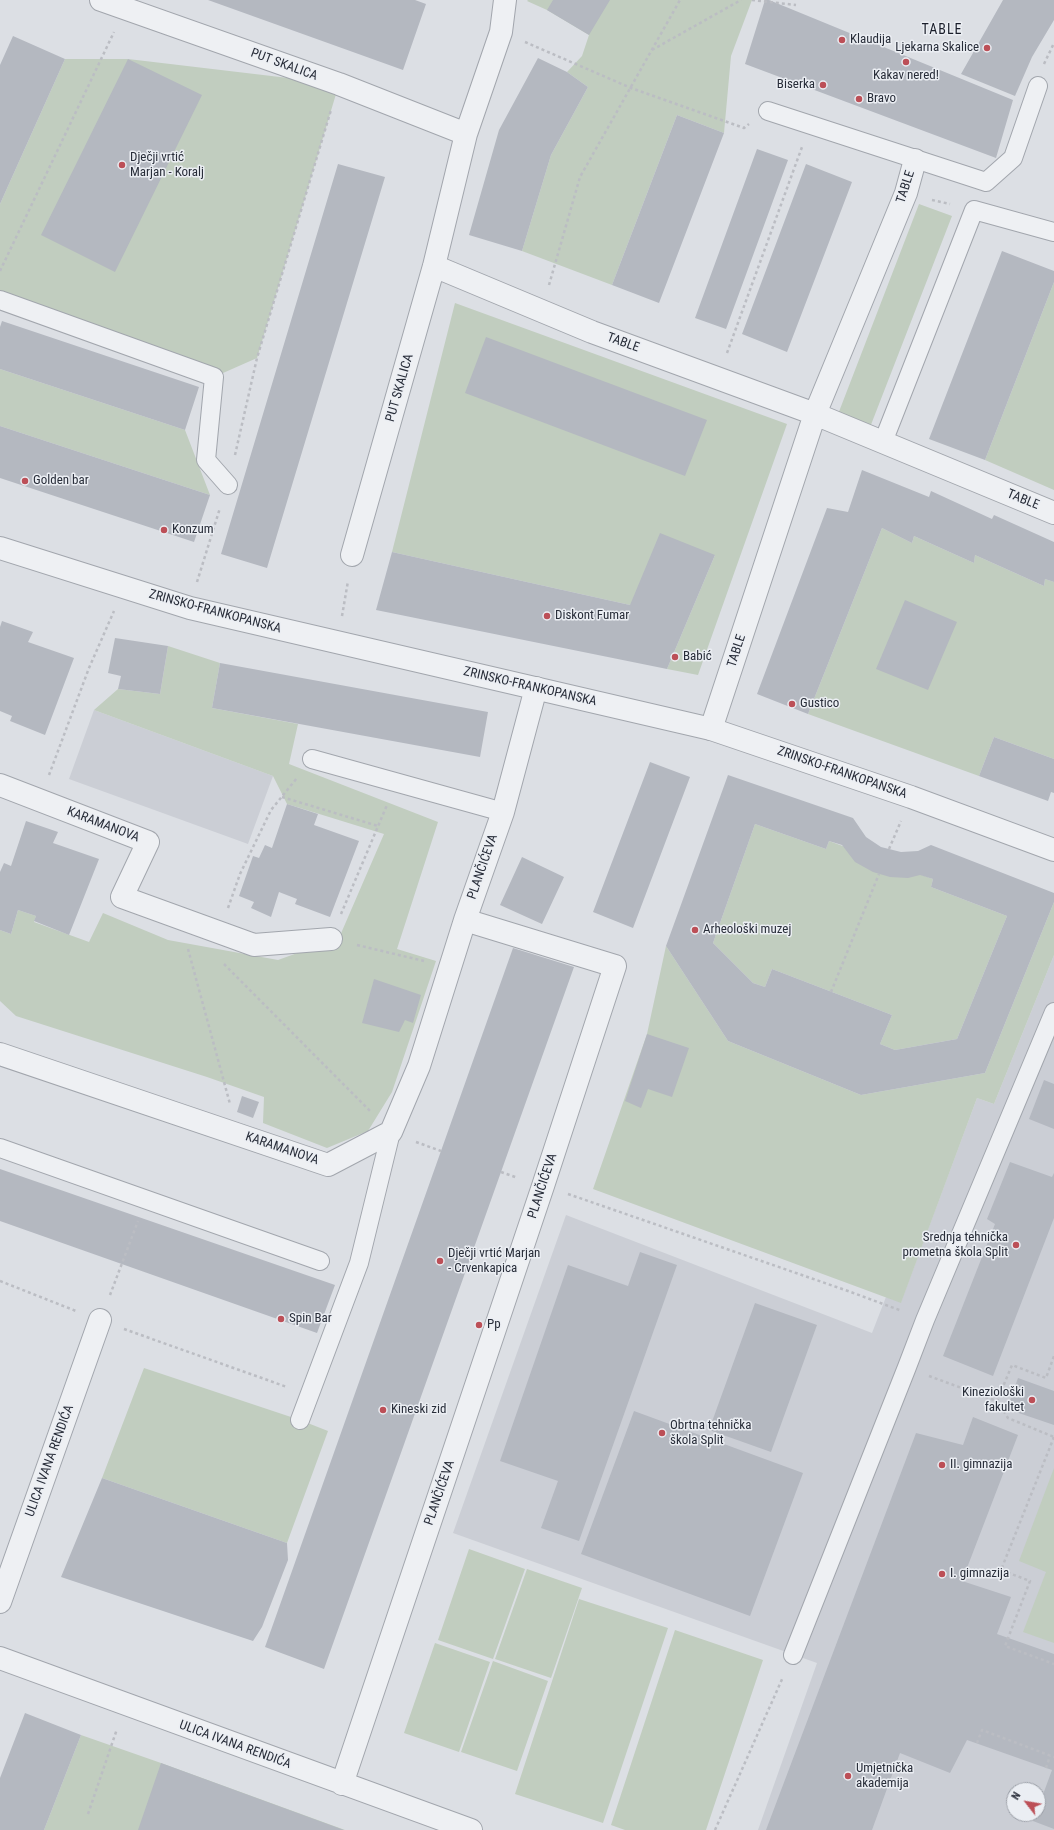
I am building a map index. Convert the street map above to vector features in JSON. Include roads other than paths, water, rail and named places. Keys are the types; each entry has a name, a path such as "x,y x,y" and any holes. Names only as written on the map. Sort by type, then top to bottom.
{"street":[{"name":"PUT SKALICA","path":"101,0 338,84 466,134"},
{"name":"PUT SKALICA","path":"352,555 434,266 466,134 501,32 505,0"},
{"name":"TABLE","path":"711,729 815,414 906,193 915,160"},
{"name":"TABLE","path":"434,266 592,332 815,414 1054,513"},
{"name":"ZRINSKO-FRANKOPANSKA","path":"0,548 190,608 711,729 911,797 1054,850"},
{"name":"PLANČIĆEVA","path":"342,1784 543,1186 614,966 465,920 502,812 536,688"},
{"name":"KARAMANOVA","path":"0,785 148,842 122,897 254,945 331,939"},
{"path":"391,1132 419,1066 443,994 449,968 465,920"},
{"name":"KARAMANOVA","path":"0,1054 328,1165 391,1132"},
{"name":"ULICA IVANA RENDIĆA","path":"0,1602 100,1320"},
{"name":"ULICA IVANA RENDIĆA","path":"0,1658 471,1830"}],"lane":[{"path":"768,110 915,160 986,182 1013,158 1038,86"},
{"path":"883,442 974,210 1054,232"},
{"path":"0,300 214,377 206,460 228,485"},
{"path":"312,758 502,812"},
{"path":"793,1654 925,1320 1054,1012"},
{"path":"300,1420 359,1264 391,1132"},
{"path":"0,1148 320,1261"}],"place":[{"name":"Klaudija","path":"842,40"},
{"name":"Ljekarna Skalice","path":"987,48"},
{"name":"Kakav nered!","path":"906,62"},
{"name":"Biserka","path":"823,85"},
{"name":"Bravo","path":"859,99"},
{"name":"Dječji vrtić Marjan - Koralj","path":"122,165"},
{"name":"Golden bar","path":"25,481"},
{"name":"Konzum","path":"164,530"},
{"name":"Diskont Fumar","path":"547,616"},
{"name":"Babić","path":"675,657"},
{"name":"Gustico","path":"792,704"},
{"name":"Arheološki muzej","path":"695,930"},
{"name":"Srednja tehnička prometna škola Split","path":"1016,1245"},
{"name":"Dječji vrtić Marjan - Crvenkapica","path":"440,1261"},
{"name":"Spin Bar","path":"281,1319"},
{"name":"Pp","path":"479,1325"},
{"name":"Kineziološki fakultet","path":"1032,1400"},
{"name":"Kineski zid","path":"383,1410"},
{"name":"Obrtna tehnička škola Split","path":"662,1433"},
{"name":"II. gimnazija","path":"942,1465"},
{"name":"I. gimnazija","path":"942,1574"},
{"name":"Umjetnička akademija","path":"848,1776"}],"district":[{"name":"TABLE","path":"942,30"}]}
